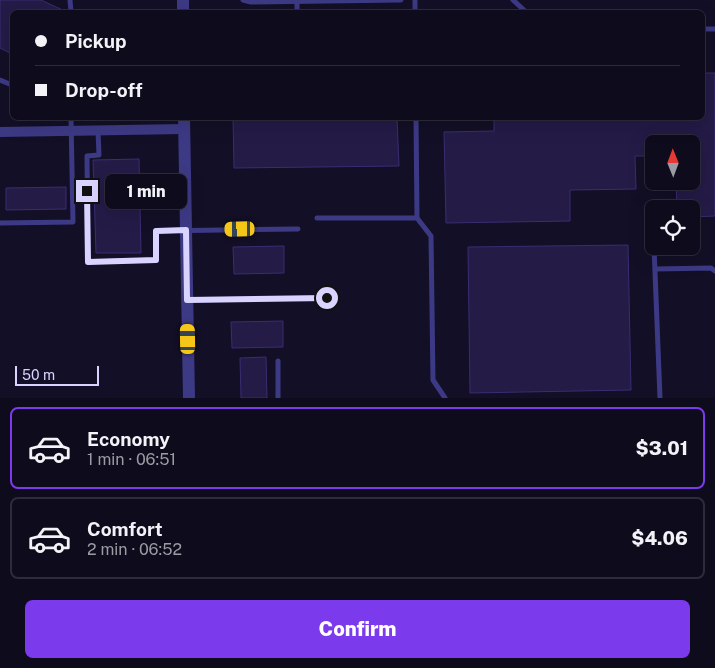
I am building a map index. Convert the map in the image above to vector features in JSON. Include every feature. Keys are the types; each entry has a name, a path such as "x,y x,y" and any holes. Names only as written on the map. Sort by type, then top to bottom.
{"street":[{"path":"0,132 98,130 184,123 189,398"}],"lane":[{"path":"244,0 251,2 401,0"},
{"path":"513,0 524,10"},
{"path":"297,2 297,10"},
{"path":"0,223 73,222 71,120"},
{"path":"416,120 418,218 431,236 433,380 445,398"},
{"path":"98,130 98,155 87,156 88,262 156,260 156,231 298,228"},
{"path":"317,218 418,218"},
{"path":"653,255 660,398"},
{"path":"654,269 711,268 715,272"},
{"path":"187,300 327,298"},
{"path":"278,361 278,398"}],"building":[{"path":"0,0 41,0 63,10 10,10 10,53 0,48"},
{"path":"705,73 715,73 715,216 700,217 700,200 677,200 676,190 700,190 700,135 645,135 645,156 635,156 636,189 570,190 570,221 446,223 444,132 494,131 494,120 705,120"},
{"path":"233,120 397,120 399,166 234,168"},
{"path":"139,159 141,253 96,253 93,160"},
{"path":"66,187 66,209 6,210 6,188"},
{"path":"628,245 631,390 470,393 468,247"},
{"path":"284,246 284,273 234,274 233,247"},
{"path":"283,321 283,347 232,348 231,322"},
{"path":"266,357 267,398 241,398 240,358"}],"route":[{"path":"87,191 88,262 156,260 156,231 186,230 187,300 327,298"}]}
